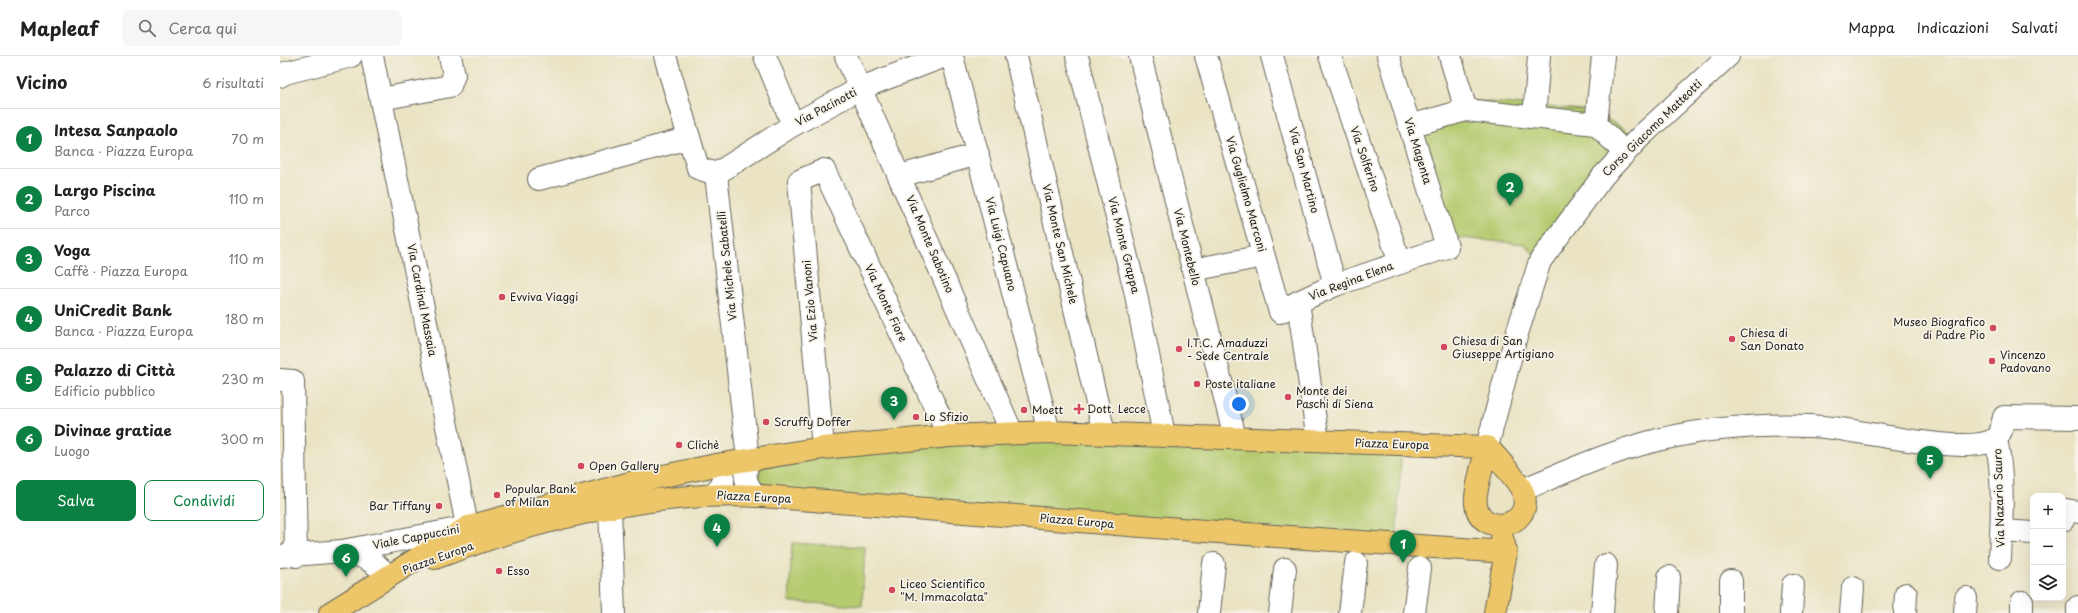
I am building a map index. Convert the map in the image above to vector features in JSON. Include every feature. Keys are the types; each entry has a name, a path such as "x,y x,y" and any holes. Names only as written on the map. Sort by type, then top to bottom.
{"main road":[{"name":"Piazza Europa","path":"469,536 610,508 667,499 717,481 748,459 823,448 949,436 1049,432 1104,433 1487,447"},
{"path":"1487,447 1496,456 1518,485 1525,505 1521,514 1509,524 1494,524 1482,518 1477,509 1476,500 1487,447"},
{"path":"1478,490 1485,482 1494,477 1505,477 1518,485"},
{"name":"Piazza Europa","path":"330,613 389,576 469,536 630,482 717,481 756,496 1226,533 1506,552"},
{"path":"1473,550 1494,524"},
{"path":"1494,524 1506,552 1495,613"}],"street":[{"path":"280,76 285,73 352,56"},
{"name":"Via Cardinal Massaia","path":"372,56 469,536"},
{"path":"381,99 450,86 454,75 450,56"},
{"path":"665,56 698,168 716,174"},
{"path":"765,56 793,125"},
{"name":"Via Monte Sabotino","path":"846,56 862,88 1012,433"},
{"name":"Via Pacinotti","path":"716,174 793,125 862,88 945,56"},
{"name":"Via Luigi Capuano","path":"952,56 1049,432"},
{"name":"Via Monte San Michele","path":"1016,56 1104,433"},
{"name":"Via Monte Grappa","path":"1077,56 1135,290 1164,435"},
{"name":"Via Montebello","path":"1140,56 1235,438"},
{"name":"Via Guglielmo Marconi","path":"1206,56 1280,312 1298,302"},
{"name":"Via San Martino","path":"1272,56 1335,285"},
{"name":"Via Solferino","path":"1330,56 1400,262"},
{"name":"Via Magenta","path":"1388,56 1447,247"},
{"path":"1450,56 1466,110"},
{"path":"1534,117 1539,56"},
{"path":"1596,124 1603,56"},
{"name":"Corso Giacomo Matteotti","path":"1487,447 1514,340 1540,261 1602,176 1625,152 1728,56"},
{"path":"1410,126 1466,110 1596,124 1625,152"},
{"path":"539,179 689,138"},
{"path":"900,176 978,154"},
{"name":"Via Monte Fiore","path":"824,170 949,436"},
{"name":"Via Ezio Vanoni","path":"823,448 799,181 824,170"},
{"name":"Via Michele Sabatelli","path":"716,174 748,459 745,472 747,485 756,496"},
{"name":"Via Regina Elena","path":"1318,441 1298,302 1335,285 1447,247"},
{"path":"1193,270 1263,256"},
{"path":"280,380 293,381 288,556"},
{"path":"1518,485 1676,436 1744,427 1809,426 1834,428 1952,445 1987,442 1996,439 2001,430 2004,417 2078,418"},
{"name":"Via Nazario Sauro","path":"1996,439 1999,452 2002,531 2000,558"},
{"path":"614,613 610,508 615,495 630,482"},
{"path":"2066,510 2078,512"},
{"path":"2002,531 2030,533"},
{"name":"Viale Cappuccini","path":"288,556 469,536"},
{"name":"Viale Cappuccini","path":"342,551 358,554 372,561 389,576"},
{"path":"1350,613 1356,563"},
{"path":"1208,613 1214,564"},
{"path":"1602,613 1606,565"},
{"path":"1414,613 1420,568"},
{"path":"1280,613 1284,569"},
{"path":"1667,613 1669,576"},
{"path":"1731,581 1731,613"},
{"path":"1791,613 1793,585"},
{"path":"1851,613 1853,588"},
{"path":"2078,607 2078,613"}],"green space":[{"path":"1466,100 1594,111 1639,138 1540,261 1525,244 1449,237 1417,116"},
{"path":"949,436 1402,444 1396,544 756,496 762,457"},
{"path":"792,543 865,547 862,606 789,602"}],"place":[{"name":"Largo Piscina","path":"1510,206"},
{"name":"Evviva Viaggi","path":"502,297"},
{"name":"Museo Biografico di Padre Pio","path":"1993,328"},
{"name":"Chiesa di San Donato","path":"1732,339"},
{"name":"Chiesa di San Giuseppe Artigiano","path":"1444,347"},
{"name":"I.T.C. Amaduzzi - Sede Centrale","path":"1179,349"},
{"name":"Vincenzo Padovano","path":"1992,361"},
{"name":"Poste italiane","path":"1197,384"},
{"name":"Monte dei Paschi di Siena","path":"1288,397"},
{"name":"Dott. Lecce","path":"1079,409"},
{"name":"Moett","path":"1024,410"},
{"name":"Lo Sfizio","path":"916,417"},
{"name":"Voga","path":"894,420"},
{"name":"Scruffy Doffer","path":"766,422"},
{"name":"Clichè","path":"679,445"},
{"name":"Open Gallery","path":"581,466"},
{"name":"Palazzo di Città","path":"1930,479"},
{"name":"Popular Bank of Milan","path":"497,495"},
{"name":"Bar Tiffany","path":"439,506"},
{"name":"UniCredit Bank","path":"717,547"},
{"name":"Intesa Sanpaolo","path":"1403,563"},
{"name":"Esso","path":"499,571"},
{"name":"Divinae gratiae","path":"346,577"},
{"name":"Liceo Scientifico \"M. Immacolata\"","path":"892,590"}]}
